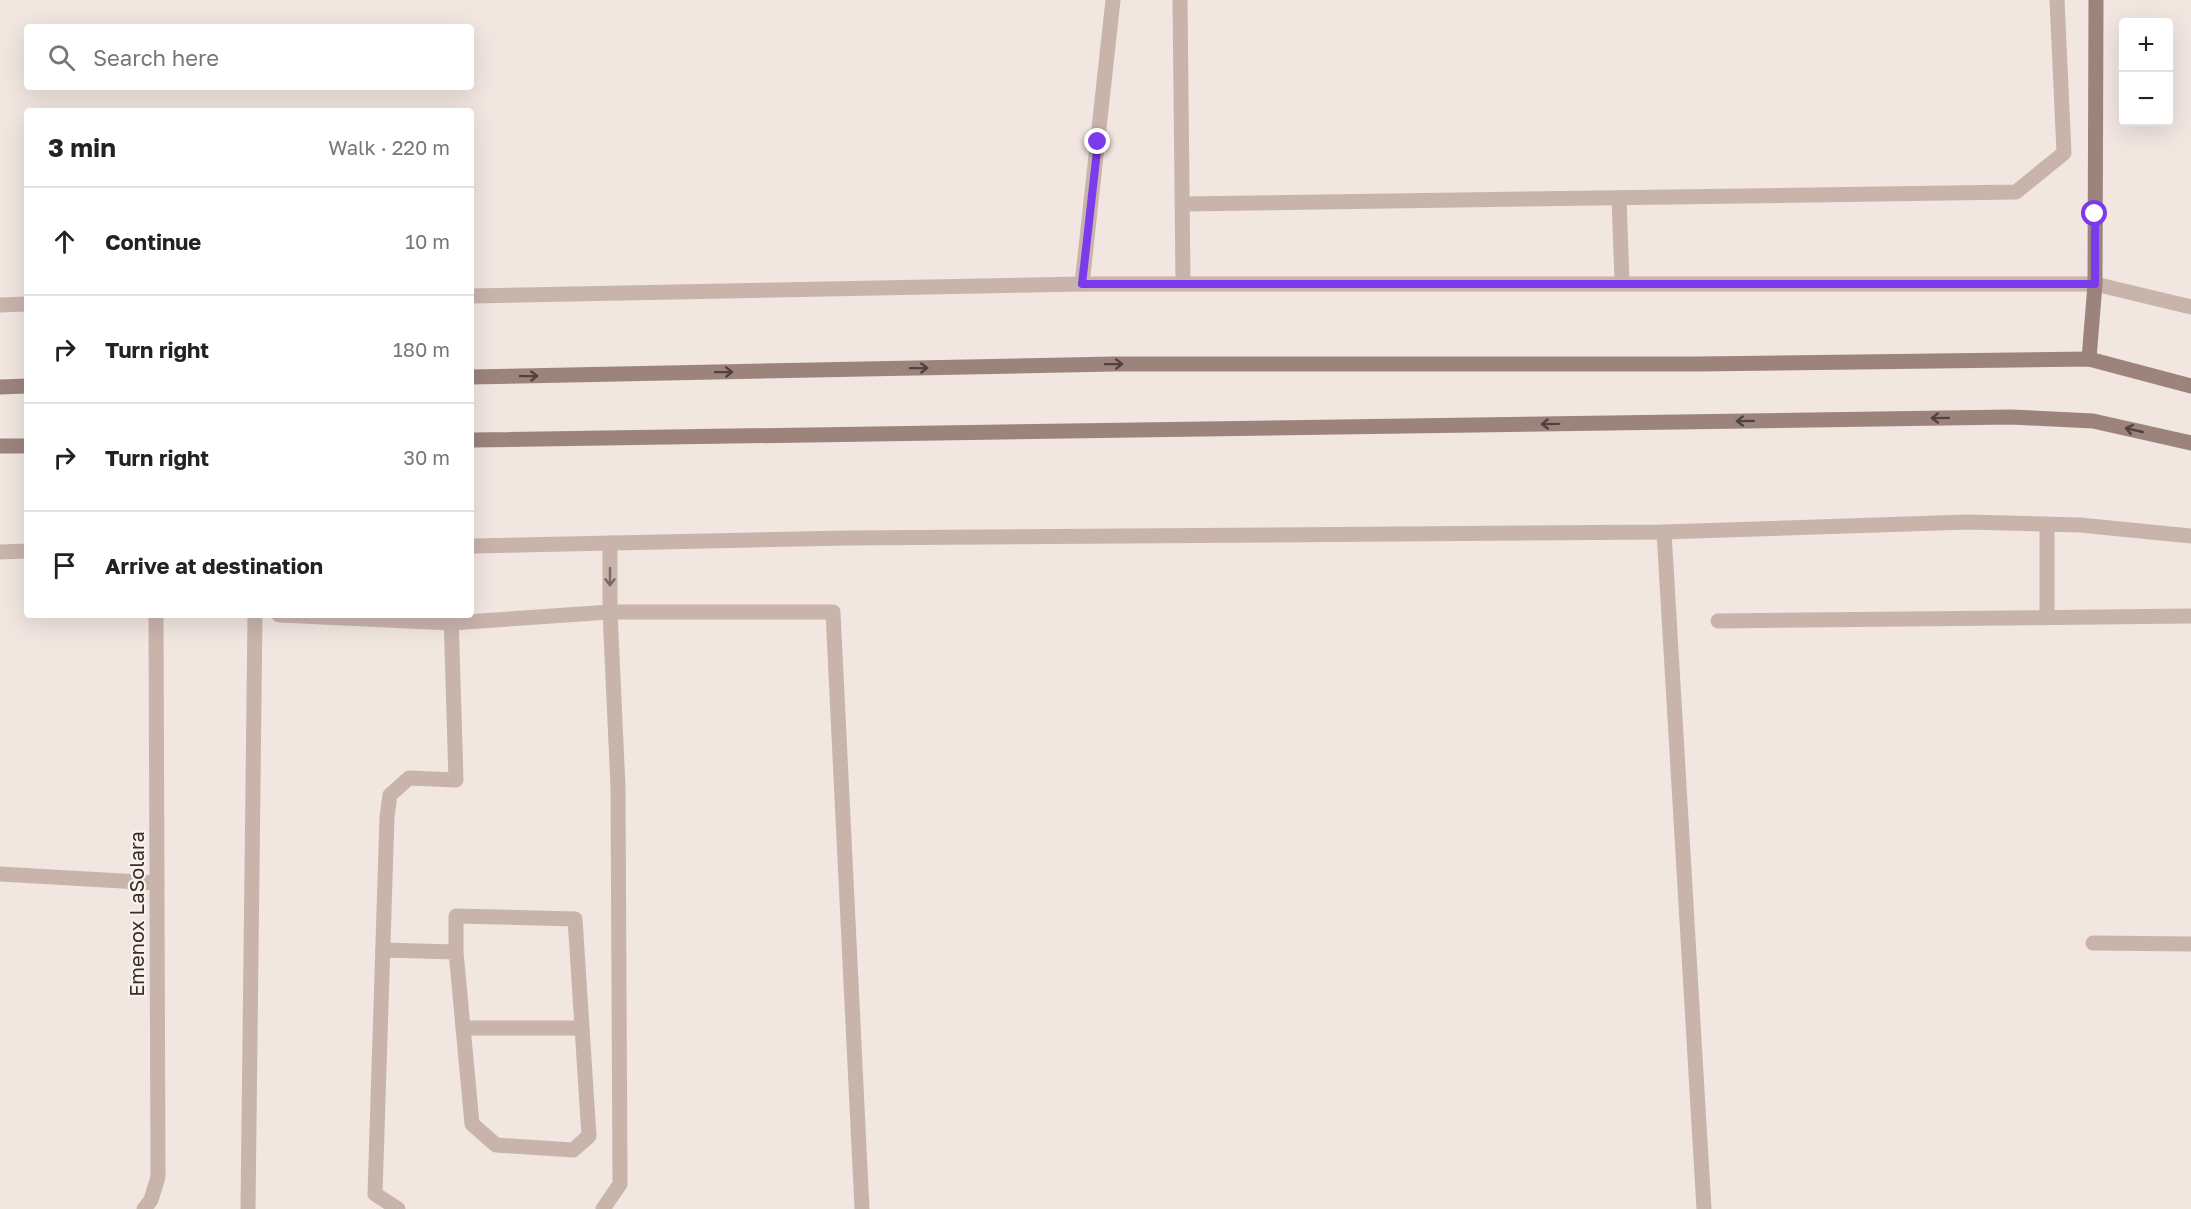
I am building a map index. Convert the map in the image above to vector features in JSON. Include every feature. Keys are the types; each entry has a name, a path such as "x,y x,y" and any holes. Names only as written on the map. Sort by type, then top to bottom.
{"street":[{"path":"1082,284 1113,0"},
{"path":"1179,0 1183,284"},
{"path":"1183,204 2016,192 2064,153 2058,0"},
{"path":"2089,359 2095,284 2096,0"},
{"path":"1619,198 1622,282"},
{"path":"474,296 1082,284 1622,282 2095,284 2191,307"},
{"path":"0,305 24,304"},
{"path":"474,377 1114,364 1697,364 2089,359 2191,386"},
{"path":"0,387 24,386"},
{"path":"474,440 2012,417 2093,421 2191,443"},
{"path":"0,446 24,446"},
{"path":"474,546 871,538 1664,532 1968,522 2047,524 2191,536"},
{"path":"2047,524 2047,617"},
{"path":"1664,532 1704,1209"},
{"path":"603,1209 620,1184 618,787 610,612 610,543"},
{"path":"0,552 24,551"},
{"path":"474,618 610,612 833,612 862,1209"},
{"path":"1718,621 2191,616"},
{"name":"Emenox LaSolara","path":"144,1209 151,1200 158,1177 156,618"},
{"path":"248,1209 255,618"},
{"path":"408,618 474,618"},
{"path":"398,1209 375,1194 387,817 390,795 409,778 456,780 451,619"},
{"path":"0,874 157,883"},
{"path":"456,916 575,919 589,1136 573,1150 496,1145 472,1124 463,1028 456,952 456,916"},
{"path":"2093,943 2191,944"},
{"path":"383,950 456,952"},
{"path":"463,1028 582,1028"}],"route":[{"path":"1098,142 1082,284 1801,282 2095,284 2095,214"}]}
